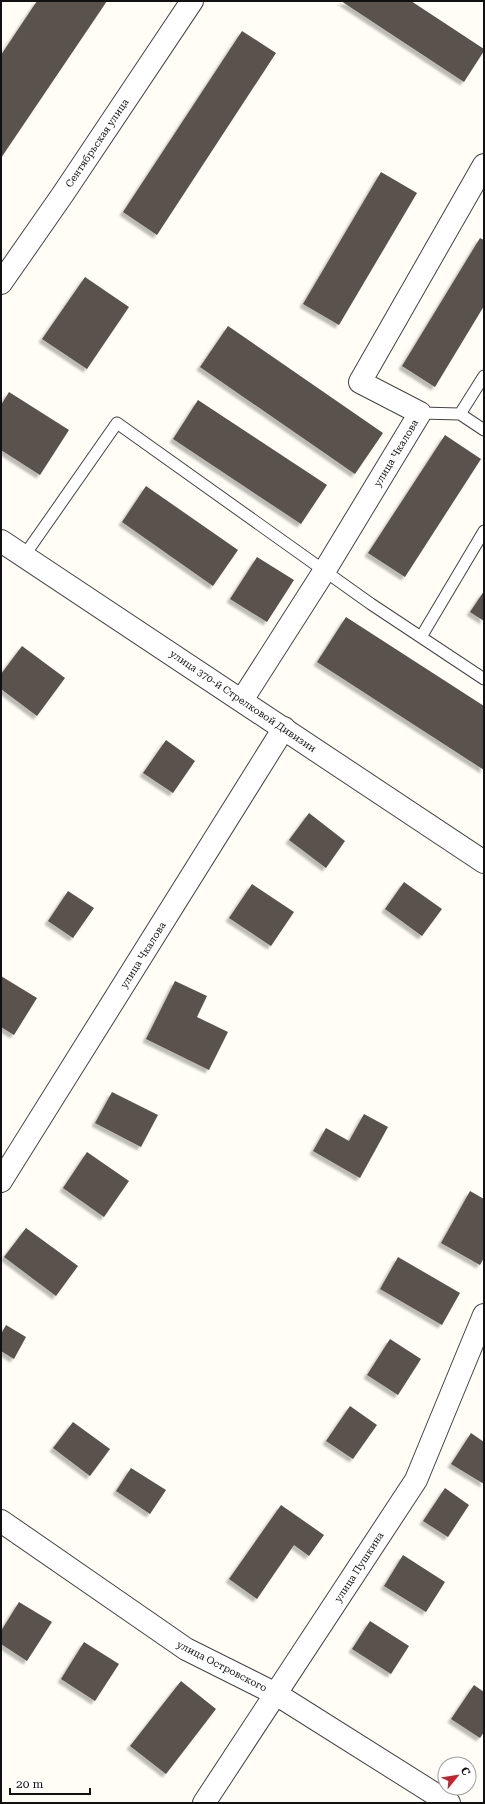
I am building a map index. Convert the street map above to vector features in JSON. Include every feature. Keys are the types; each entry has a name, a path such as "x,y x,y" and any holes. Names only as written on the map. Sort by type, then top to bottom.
{"street":[{"name":"Сентябрьская улица","path":"1,283 63,194 192,1"},
{"name":"улица Чкалова","path":"242,700 325,570 420,413 360,382 481,176"},
{"name":"улица 370-й Стрелковой Дивизии","path":"1,541 484,862"},
{"name":"улица Чкалова","path":"1,1181 284,728"},
{"name":"улица Пушкина","path":"204,1803 416,1480 484,1315"},
{"name":"улица Островского","path":"1,1521 186,1649 276,1694 449,1803"}],"lane":[{"path":"460,414 484,376"},
{"path":"420,413 460,414 484,430"},
{"path":"24,556 117,423 421,637 484,679"},
{"path":"421,637 484,531"}],"building":[{"path":"37,1 107,1 1,158 1,55"},
{"path":"341,1 411,1 484,49 484,51 464,82"},
{"path":"242,31 276,53 157,235 123,212"},
{"path":"381,172 417,193 339,325 303,304"},
{"path":"480,238 484,240 484,306 435,387 402,366"},
{"path":"85,277 129,307 87,369 42,339"},
{"path":"228,326 383,433 355,474 200,367"},
{"path":"9,392 69,430 40,475 1,450 1,405"},
{"path":"198,400 327,485 301,524 173,439"},
{"path":"445,435 481,459 405,577 368,553"},
{"path":"146,486 238,550 213,586 122,522"},
{"path":"257,557 294,580 267,622 230,599"},
{"path":"484,591 484,621 470,612"},
{"path":"346,617 484,706 484,770 317,662"},
{"path":"22,646 65,678 37,716 1,689 1,674"},
{"path":"166,740 195,761 173,793 143,773"},
{"path":"309,813 345,841 326,868 289,840"},
{"path":"404,882 442,909 422,936 385,909"},
{"path":"252,884 294,912 271,946 229,918"},
{"path":"68,891 94,908 73,938 48,921"},
{"path":"1,976 37,998 14,1035 1,1027"},
{"path":"175,981 207,996 197,1017 228,1032 209,1070 146,1039"},
{"path":"112,1092 158,1115 141,1147 95,1123"},
{"path":"364,1114 388,1127 360,1178 313,1151 326,1128 349,1141"},
{"path":"87,1152 129,1181 104,1217 63,1188"},
{"path":"470,1191 484,1199 484,1258 480,1265 441,1243"},
{"path":"26,1228 78,1266 56,1296 4,1257"},
{"path":"398,1257 460,1293 442,1325 380,1289"},
{"path":"6,1325 26,1337 14,1359 1,1351 1,1334"},
{"path":"390,1339 421,1359 398,1395 367,1375"},
{"path":"350,1406 377,1425 353,1459 326,1441"},
{"path":"73,1422 110,1449 90,1476 53,1448"},
{"path":"471,1433 484,1442 484,1484 451,1464"},
{"path":"131,1468 166,1490 150,1514 116,1491"},
{"path":"445,1488 469,1505 448,1537 423,1521"},
{"path":"281,1505 324,1535 309,1556 294,1545 257,1599 229,1579"},
{"path":"403,1555 445,1582 426,1612 384,1586"},
{"path":"19,1602 52,1622 27,1661 1,1644 1,1631"},
{"path":"370,1621 409,1646 391,1674 352,1649"},
{"path":"84,1642 119,1664 95,1701 61,1679"},
{"path":"181,1681 216,1709 166,1774 130,1746"},
{"path":"474,1685 484,1692 484,1732 480,1738 451,1719"}]}
